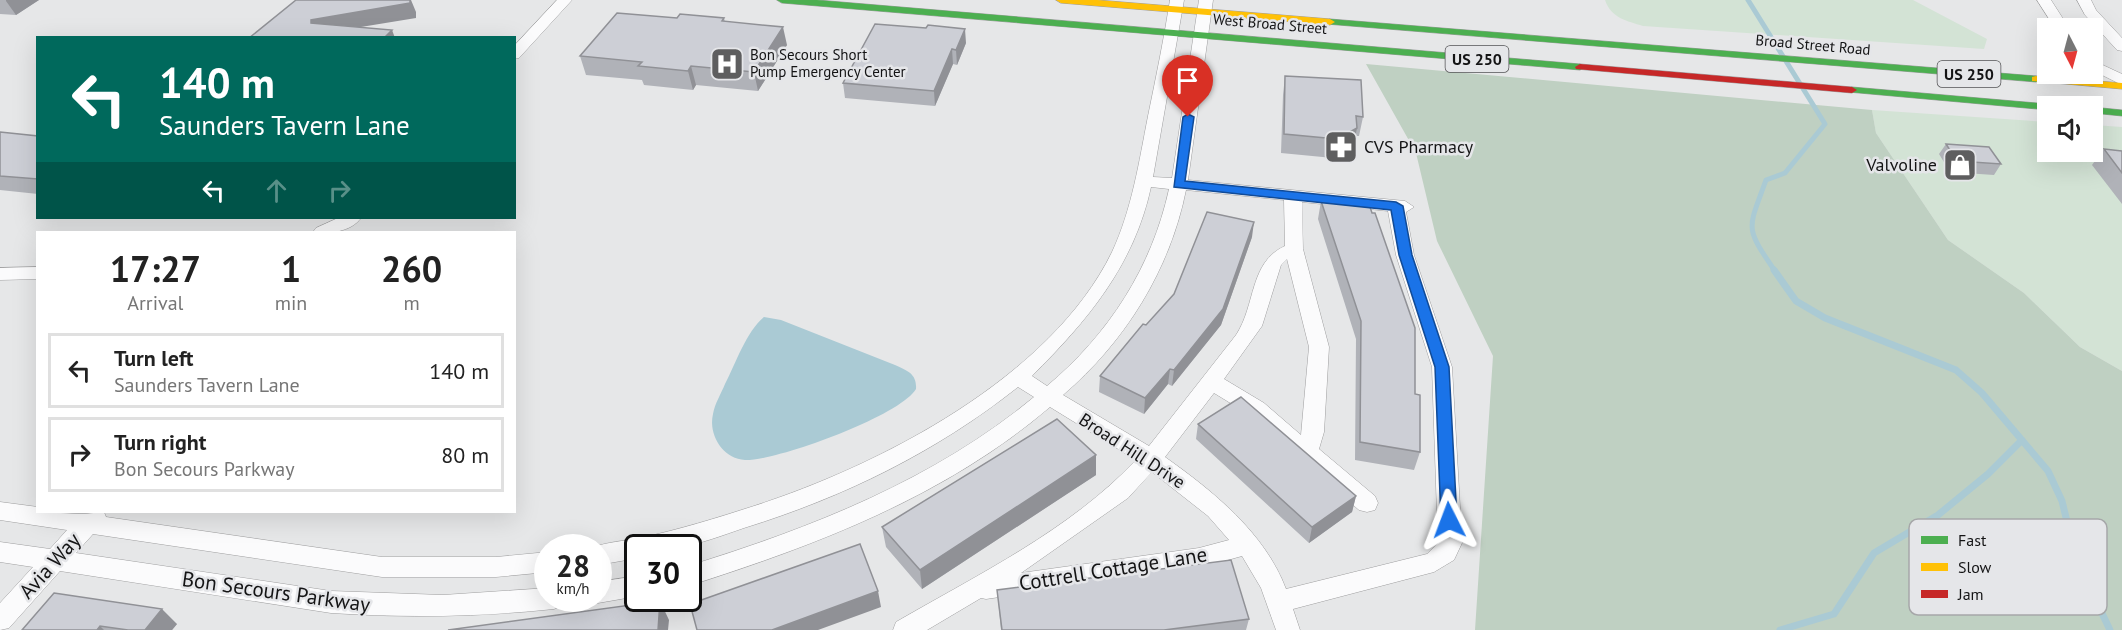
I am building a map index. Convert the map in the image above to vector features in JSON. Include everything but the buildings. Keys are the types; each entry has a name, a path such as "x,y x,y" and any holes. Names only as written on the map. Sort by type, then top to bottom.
{"main road":[{"name":"West Broad Street","path":"782,0 2037,106"},
{"name":"West Broad Street","path":"1061,0 1205,6 1500,35"},
{"name":"Broad Street Road","path":"1500,35 2122,87"},
{"path":"2103,111 2122,113"}],"street":[{"path":"516,53 565,0"},
{"path":"2044,0 2056,18"},
{"path":"2084,0 2090,12 2122,47"},
{"path":"696,534 800,501 842,483 944,430 1017,377 1054,343 1096,294 1126,241 1144,181 1176,5"},
{"path":"702,572 789,545 876,507 968,456 1048,397 1109,334 1141,289 1164,239 1179,184 1205,6"},
{"path":"2103,70 2122,81"},
{"path":"1144,181 1401,207 1405,255 1442,367 1450,543 1446,553 1434,562 1317,594 1279,601"},
{"path":"1293,196 1294,249 1319,347 1313,432 1307,451"},
{"path":"324,231 350,219"},
{"path":"905,630 976,591 1034,554 1120,492 1151,459 1212,382 1251,326 1272,263 1279,256 1294,249"},
{"path":"0,274 36,273"},
{"name":"Broad Hill Drive","path":"1017,377 1151,459 1215,510 1249,544 1279,601 1288,630"},
{"path":"1212,382 1257,410 1367,503"},
{"path":"0,511 94,518 382,567 496,567 534,563"},
{"name":"Avia Way","path":"0,620 94,518"},
{"name":"Cottrell Cottage Lane","path":"976,591 1199,558 1249,544"},
{"name":"Bon Secours Parkway","path":"0,552 331,602 380,606 468,607 534,600"}],"green space":[{"path":"1605,0 1913,0 1987,39 1984,49 1643,26 1615,15"},
{"path":"1366,64 1872,110 1876,133 1948,240 2024,293 2080,347 2122,371 2122,630 1475,630 1493,356 1437,241 1416,153"},
{"path":"1872,110 2037,121 2037,162 2103,162 2103,126 2122,127 2122,371 2080,347 2024,293 1948,240 1876,133"}],"water":[{"path":"764,317 781,320 900,367 913,376 916,389 887,412 836,435 783,453 761,458 737,459 724,451 715,438 712,422 714,410 747,339"}],"waterway":[{"path":"1748,0 1825,124 1785,173 1766,180 1755,209 1752,227 1754,236 1775,271"},
{"path":"1774,270 1796,301 1825,318 1956,370 1982,393 2022,440"},
{"path":"1931,519 1988,474 2022,440"},
{"path":"2022,440 2048,471 2062,501 2066,519"},
{"path":"1780,630 1834,614 1874,553 1909,532"},
{"path":"2103,615 2110,630"}],"traffic: fast":[{"path":"782,0 1580,67"},
{"path":"1330,22 2036,79"},
{"path":"1852,90 2037,106"},
{"path":"2103,111 2122,113"}],"traffic: slow":[{"path":"1061,0 1330,22"},
{"path":"2036,79 2122,86"}],"traffic: jam":[{"path":"1580,67 1852,90"}],"place":[{"name":"Bon Secours Short Pump Emergency Center","path":"727,64"},
{"name":"CVS Pharmacy","path":"1341,147"},
{"name":"Valvoline","path":"1960,165"}],"route":[{"path":"1188,117 1179,184 1396,206 1405,255 1442,367 1449,520"}]}
